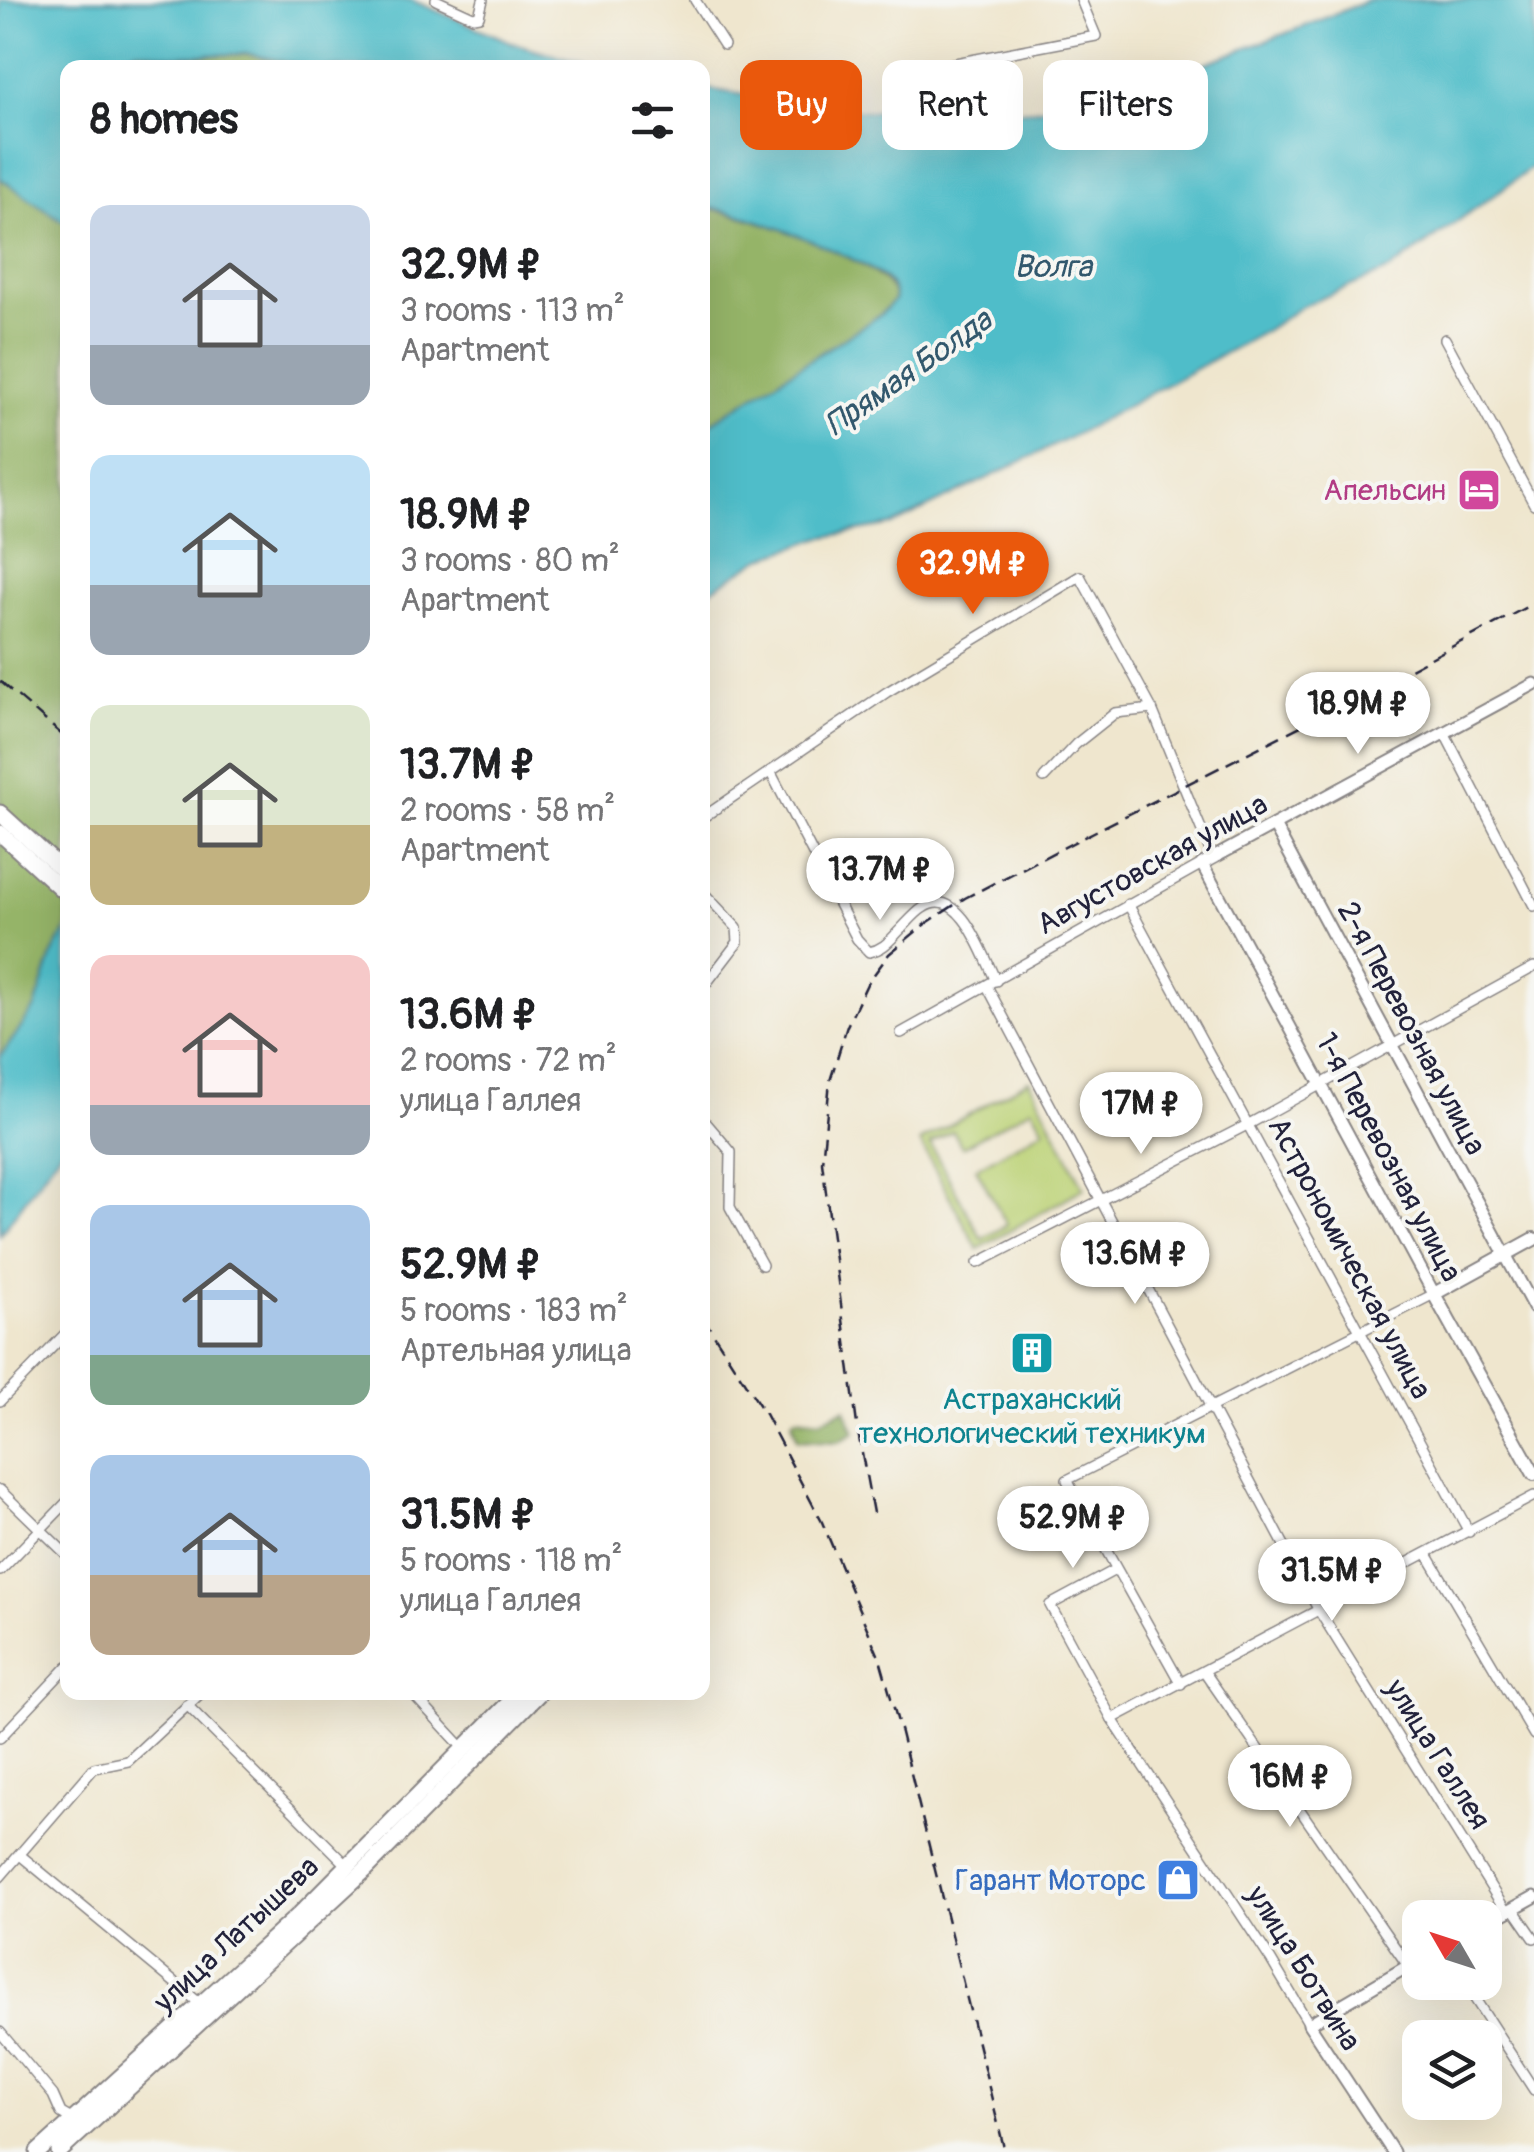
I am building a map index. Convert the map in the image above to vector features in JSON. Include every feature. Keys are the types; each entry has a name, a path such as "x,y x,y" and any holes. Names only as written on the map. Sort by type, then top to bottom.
{"highway":[{"path":"0,813 60,886"},
{"path":"0,833 60,870"},
{"name":"улица Латышева","path":"206,2008 512,1700"},
{"name":"улица Латышева","path":"38,2152 78,2124 366,1870 532,1700"},
{"name":"улица Латышева","path":"59,2152 78,2124"}],"main road":[{"path":"1434,1294 1534,1239"},
{"name":"1-я Перевозная улица","path":"1434,1294 1534,1474"}],"street":[{"path":"436,0 473,17 479,16 483,0"},
{"path":"696,0 724,44"},
{"path":"972,60 1096,36 1081,0"},
{"path":"1445,338 1534,504"},
{"path":"710,812 887,692 1080,576 1152,709 1207,861"},
{"name":"Августовская улица","path":"902,1033 1128,904 1534,684"},
{"path":"1044,778 1076,744 1114,713 1152,709"},
{"path":"1445,734 1534,906"},
{"name":"улица Галлея","path":"770,770 858,939 870,952 881,950 924,907 950,906 962,912 992,983 1100,1200 1318,1609 1511,1911 1534,1938"},
{"name":"2-я Перевозная улица","path":"1274,825 1534,1308"},
{"name":"1-я Перевозная улица","path":"1207,861 1434,1294"},
{"path":"710,899 737,928 738,942 710,979"},
{"name":"Астрономическая улица","path":"1128,904 1469,1532"},
{"path":"978,1263 1249,1124 1534,967"},
{"path":"710,1127 731,1152 730,1207 762,1265"},
{"path":"1182,1684 1067,1480 1434,1294"},
{"path":"0,1402 60,1340"},
{"path":"0,1490 60,1548"},
{"path":"1112,1719 1534,1496"},
{"path":"0,1571 60,1510"},
{"path":"1427,1554 1534,1735"},
{"name":"улица Ботвина","path":"1115,1570 1050,1606 1112,1719 1393,2152"},
{"path":"1204,1672 1402,1945"},
{"path":"1,1736 60,1674"},
{"path":"0,1878 94,1768 128,1761 193,1700"},
{"path":"418,1700 464,1749"},
{"path":"187,1705 348,1866"},
{"path":"20,1855 206,2008"},
{"path":"1502,1916 1534,1898"},
{"path":"1309,2024 1402,1969"},
{"path":"1476,2000 1534,2090"},
{"path":"0,2032 53,2095 62,2113 78,2124"}],"green space":[{"path":"137,50 175,56 248,54 279,60 105,60"},
{"path":"0,178 60,219 60,941 35,1008 0,1057"},
{"path":"710,209 779,228 869,269 887,284 895,299 880,315 710,424"},
{"path":"1029,1080 1084,1188 978,1249 920,1142","holes":["1032,1108 1044,1129 976,1168 1007,1225 982,1239 930,1144 953,1131 962,1147"]},
{"path":"845,1409 855,1432 839,1441 798,1439 792,1421 796,1417 820,1420"}],"water":[{"path":"0,0 411,0 516,44 574,60 277,60 248,54 175,56 137,50 105,60 60,60 60,219 0,178"},
{"name":"Волга","path":"1368,0 1534,0 1534,166 1390,270 1302,306 1265,331 1063,441 892,525 819,538 760,559 710,591 710,424 880,315 895,299 885,279 849,258 770,225 710,208 710,89 740,94 740,150 862,150 862,111 882,112 882,150 1023,150 1023,110 1043,107 1043,150 1208,150 1208,62"},
{"path":"60,941 60,1151 0,1235 0,1057 35,1008"}],"railway":[{"path":"873,1513 858,1432 822,1162 830,1081 847,1026 867,984 889,954 965,898 1534,603"},
{"path":"0,681 60,733"},
{"path":"710,1328 765,1414 822,1522 880,1659 1005,2152"}],"place":[{"name":"Апельсин","path":"1479,490"},
{"name":"Астраханский технологический техникум","path":"1032,1353"},
{"name":"Гарант Моторс","path":"1178,1880"}],"water label":[{"name":"Прямая Болда","path":"908,372"}]}
